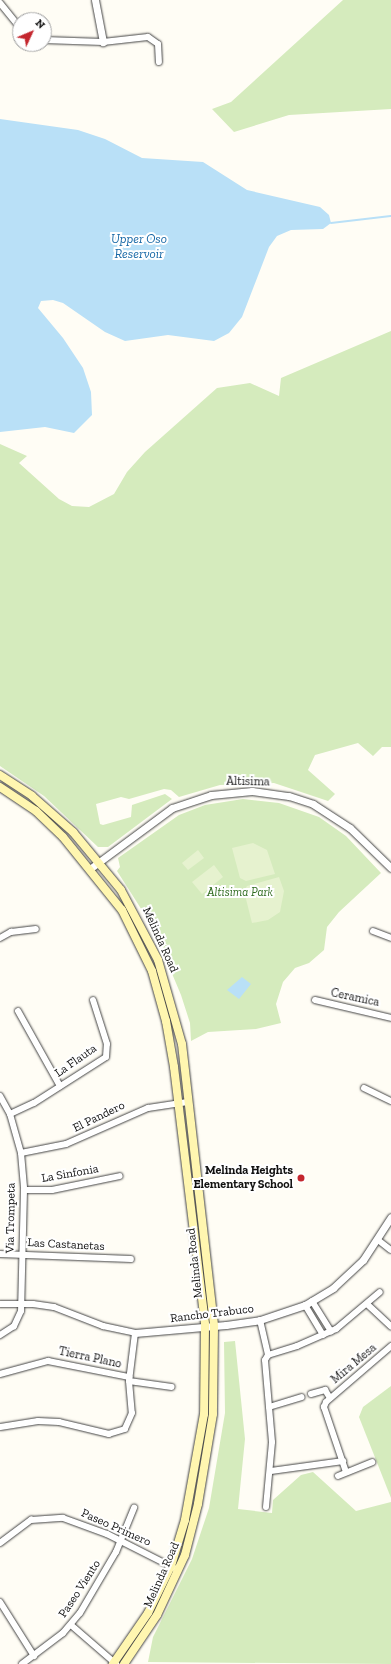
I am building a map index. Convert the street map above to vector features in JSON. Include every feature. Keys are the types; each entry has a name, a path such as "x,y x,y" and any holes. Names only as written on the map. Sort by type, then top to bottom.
{"main road":[{"name":"Melinda Road","path":"0,775 53,813 100,861 138,917 161,968 182,1044 214,1326 215,1380 210,1435 194,1522 179,1570 150,1628 124,1664"},
{"name":"Melinda Road","path":"0,786 36,811 91,868 122,910 152,971 171,1042 204,1325 206,1375 203,1421 185,1520 171,1566 148,1613 114,1664"}],"street":[{"path":"95,0 103,42"},
{"path":"0,3 12,18"},
{"path":"52,40 103,42 148,38 158,44 159,62"},
{"name":"Altisima","path":"91,868 172,808 212,795 252,790 289,796 319,808 350,828 391,868"},
{"path":"0,938 11,932 36,929"},
{"path":"373,930 391,938"},
{"name":"La Flauta","path":"10,1114 60,1086 106,1056 107,1044 93,1000"},
{"name":"Ceramica","path":"315,1000 391,1018"},
{"path":"18,1011 60,1086"},
{"path":"364,1088 391,1101"},
{"name":"Via Trompeta","path":"0,1096 10,1114 21,1153 24,1190 21,1303 14,1326 0,1335"},
{"name":"El Pandero","path":"21,1153 66,1144 129,1114 188,1102"},
{"name":"La Sinfonia","path":"24,1190 52,1190 120,1176"},
{"name":"Rancho Trabuco","path":"0,1304 21,1303 54,1307 103,1326 135,1333 204,1325 214,1326 260,1320 305,1305 346,1276 378,1240 391,1217"},
{"path":"378,1240 391,1250"},
{"name":"Las Castanetas","path":"0,1254 131,1259"},
{"path":"268,1355 331,1332 380,1292"},
{"path":"312,1301 331,1332"},
{"path":"367,1304 391,1326"},
{"path":"305,1305 323,1335"},
{"path":"260,1320 268,1355 264,1368 269,1407 271,1472 266,1507"},
{"path":"0,1427 38,1421 59,1422 117,1434 129,1424 132,1413 129,1379 135,1333"},
{"name":"Mira Mesa","path":"346,1472 324,1407 330,1398 391,1346"},
{"name":"Tierra Plano","path":"0,1374 48,1361 172,1387"},
{"name":"Mira Mesa","path":"311,1394 325,1390 330,1398"},
{"path":"269,1407 301,1397"},
{"path":"271,1472 343,1461"},
{"path":"338,1476 372,1462"},
{"name":"Paseo Viento","path":"22,1664 34,1656 71,1625 98,1585 122,1541 134,1508"},
{"name":"Paseo Primero","path":"0,1543 26,1523 46,1518 81,1523 122,1541 179,1570"},
{"path":"0,1602 34,1656"},
{"path":"71,1625 114,1664"}],"green space":[{"path":"343,0 391,0 391,109 289,115 234,132 212,109 231,102"},
{"path":"391,331 391,747 382,747 373,756 358,743 315,755 308,770 335,794 328,801 274,783 220,785 179,797 171,790 164,789 129,799 121,797 96,804 100,824 103,825 131,817 132,805 165,794 172,799 108,847 98,847 44,796 0,766 0,444 27,456 19,463 59,499 72,506 89,507 114,494 127,472 145,452 217,388 250,383 279,396 281,378"},
{"name":"Altisima Park","path":"243,799 279,803 319,817 346,836 381,873 339,912 327,927 324,950 309,963 295,968 283,982 276,1004 281,1023 256,1029 208,1032 191,1041 190,1023 181,995 152,926 117,871 120,867 118,858 179,815 205,805"},
{"path":"253,843 267,850 275,874 246,881 240,878 232,848"},
{"path":"198,850 204,858 188,870 182,863"},
{"path":"214,865 223,877 202,894 192,882"},
{"path":"279,877 284,891 280,912 268,920 252,923 244,891 247,886"},
{"path":"235,1341 245,1439 238,1509 272,1513 273,1500 301,1475 313,1472 356,1511 391,1502 391,1664 148,1662 153,1637 192,1559 209,1508 225,1413 224,1342"},
{"path":"391,1386 391,1498 359,1417 363,1407"}],"water":[{"name":"Upper Oso Reservoir","path":"0,119 78,130 105,139 142,158 203,162 247,190 320,207 329,215 331,223 323,229 291,230 277,236 269,247 242,317 229,333 214,341 168,335 125,341 105,332 63,303 53,300 41,301 38,308 63,338 83,368 91,392 92,415 74,433 45,427 0,432"},
{"path":"242,977 251,984 239,999 227,990"}],"waterway":[{"path":"331,223 391,216"}],"place":[{"name":"Melinda Heights Elementary School","path":"301,1178"}]}
